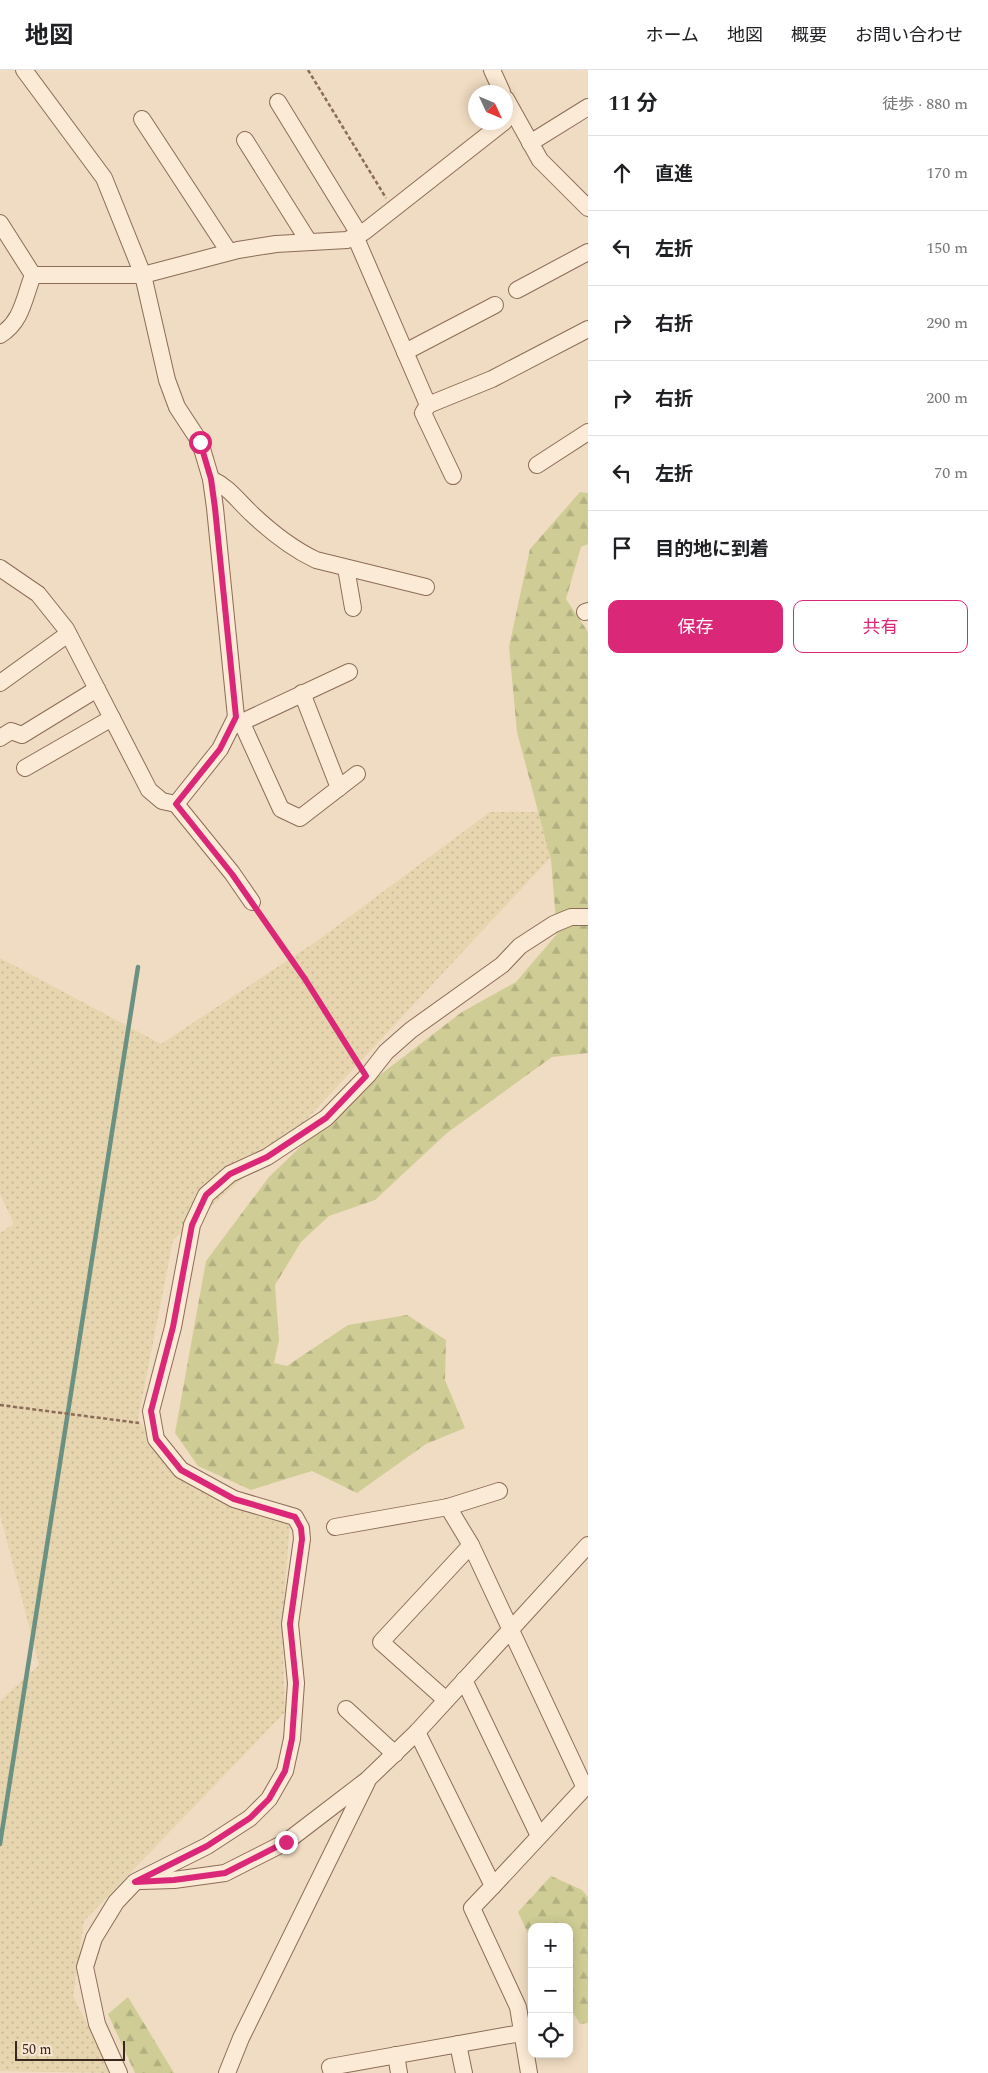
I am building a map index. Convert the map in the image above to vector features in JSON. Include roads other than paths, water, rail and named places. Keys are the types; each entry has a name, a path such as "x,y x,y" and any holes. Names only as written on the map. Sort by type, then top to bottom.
{"street":[{"path":"24,70 104,178 143,275 167,380 177,407 200,442 211,479 238,720 280,810 300,818 357,774"},
{"path":"492,70 499,85"},
{"path":"278,102 357,235 428,405"},
{"path":"530,143 588,107"},
{"path":"142,119 229,252"},
{"path":"513,125 530,143 540,160 588,208"},
{"path":"33,275 143,275 229,252 276,244 347,240 393,210 495,130"},
{"path":"245,140 308,242"},
{"path":"0,223 33,275"},
{"path":"517,290 588,252"},
{"path":"0,335 11,329 18,319 33,275"},
{"path":"405,352 495,305"},
{"path":"453,476 423,413 428,405 492,379 588,329"},
{"path":"536,465 588,432"},
{"path":"211,479 222,484 252,514 299,552 316,560 426,587"},
{"path":"0,568 38,594 68,634 149,790 162,801 176,804 252,902"},
{"path":"346,568 353,608"},
{"path":"0,683 68,634"},
{"path":"176,804 220,749 238,720 302,694 349,672"},
{"path":"0,738 11,731 22,735 97,688"},
{"path":"302,694 339,788"},
{"path":"24,768 112,718"},
{"path":"119,2073 97,2024 85,1967 94,1938 116,1902 135,1882 207,1846 250,1818 269,1799 285,1771 292,1739 296,1683 290,1624 302,1539 301,1528 295,1517 234,1499 181,1470 156,1439 153,1425 151,1411 173,1327 192,1225 206,1195 230,1174 267,1157 326,1118 386,1052 411,1030 502,965 520,946 554,924 571,917 588,917"},
{"path":"335,1527 448,1507 499,1491"},
{"path":"448,1507 471,1545 509,1630 586,1786 472,1908 518,2007 527,2032 529,2073"},
{"path":"446,1700 381,1642 471,1545"},
{"path":"135,1882 174,1880 225,1873 286,1842 367,1780 395,1754 588,1545"},
{"path":"464,1680 539,1836"},
{"path":"346,1709 395,1754"},
{"path":"417,1732 493,1886"},
{"path":"227,2073 241,2038 367,1780"},
{"path":"332,2073 330,2067 527,2032"},
{"path":"458,2044 464,2073"},
{"path":"396,2055 399,2073"}],"waterway":[{"path":"0,1844 138,967"}]}
